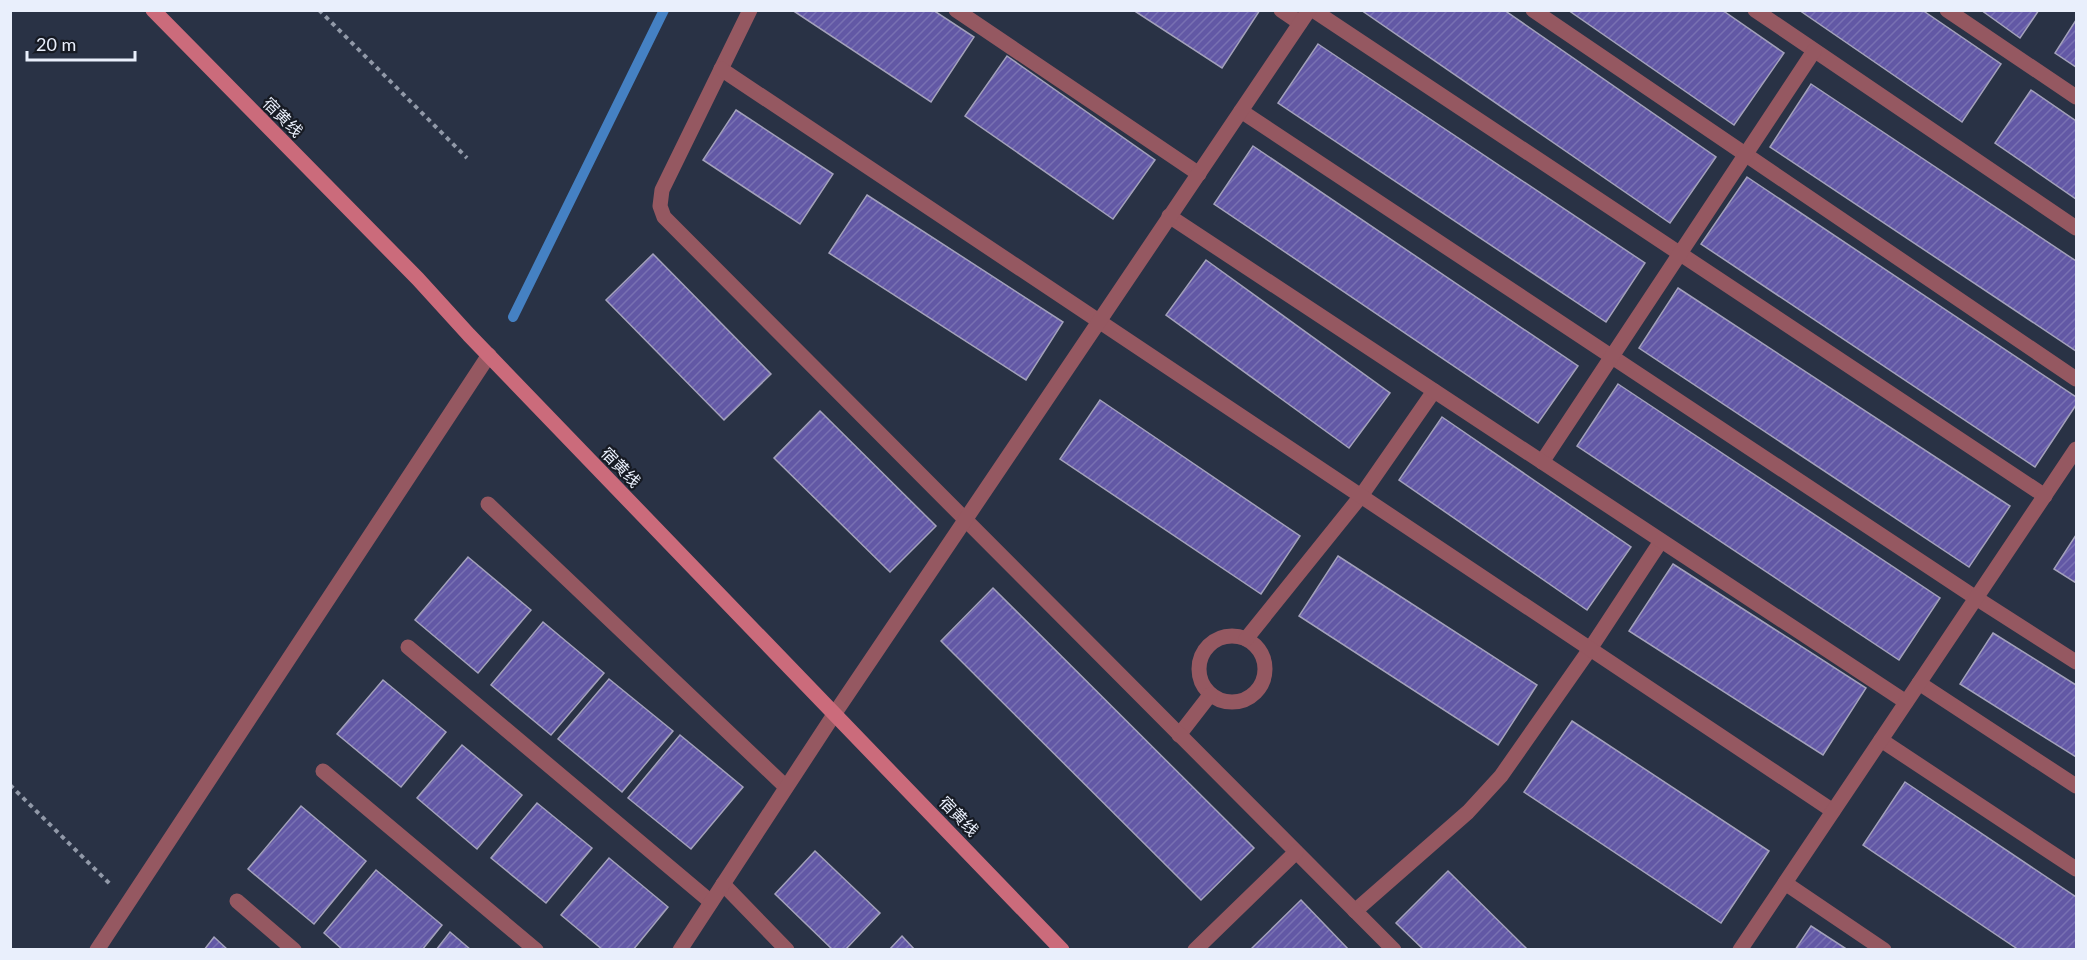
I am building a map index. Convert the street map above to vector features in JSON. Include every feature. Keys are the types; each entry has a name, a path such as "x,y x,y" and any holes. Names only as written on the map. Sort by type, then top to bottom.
{"main road":[{"name":"宿黄线","path":"153,10 418,279 1062,950"}],"street":[{"path":"750,10 662,190 660,206 664,218 1394,950"},
{"path":"956,10 1199,174"},
{"path":"680,950 835,713 1304,17 1281,10"},
{"path":"1313,10 2045,496"},
{"path":"1533,10 2076,379"},
{"path":"1755,10 2076,228"},
{"path":"1947,10 2076,97"},
{"path":"1542,462 1814,51"},
{"path":"721,69 1833,811"},
{"path":"1241,111 2076,662"},
{"path":"1170,216 1906,702"},
{"path":"97,950 489,355"},
{"path":"1246,639 1361,496 1434,391"},
{"path":"1740,950 2075,453"},
{"path":"488,504 786,787"},
{"path":"1355,911 1468,812 1501,776 1590,649 1661,541"},
{"path":"1225,636 1236,636 1256,645 1265,666 1260,688 1241,701 1219,700 1210,695 1203,686 1198,666 1206,646 1215,639 1225,636"},
{"path":"408,647 711,902"},
{"path":"1919,683 2076,786"},
{"path":"1179,735 1210,695"},
{"path":"1881,740 2076,869"},
{"path":"323,771 536,950"},
{"path":"1195,950 1296,852"},
{"path":"1785,883 1884,950"},
{"path":"723,884 787,950"},
{"path":"237,901 294,950"}],"path":[{"path":"319,10 467,158"},
{"path":"10,785 128,902"}],"building":[{"path":"792,10 933,10 974,37 931,102"},
{"path":"1133,10 1260,10 1222,68"},
{"path":"1361,10 1504,10 1716,157 1670,223"},
{"path":"1568,10 1722,10 1784,53 1734,125"},
{"path":"1799,10 1922,10 2001,64 1962,122"},
{"path":"1981,10 2039,10 2020,38"},
{"path":"2076,20 2076,67 2055,53"},
{"path":"1318,44 1645,263 1606,322 1278,103"},
{"path":"1007,56 1155,160 1113,219 965,116"},
{"path":"1811,84 2076,261 2076,351 1770,147"},
{"path":"2031,90 2076,121 2076,199 1995,143"},
{"path":"736,110 833,174 800,224 703,160"},
{"path":"1253,146 1578,366 1538,423 1214,204"},
{"path":"1747,177 2076,397 2076,405 2035,467 1701,244"},
{"path":"867,195 1063,322 1026,380 829,253"},
{"path":"653,254 771,374 724,420 606,300"},
{"path":"1206,260 1390,393 1349,448 1166,315"},
{"path":"1678,288 2010,506 1969,567 1639,348"},
{"path":"1618,384 1940,598 1899,660 1577,446"},
{"path":"1100,400 1300,536 1261,594 1060,459"},
{"path":"820,411 936,526 890,572 774,458"},
{"path":"1442,417 1631,547 1587,610 1399,480"},
{"path":"2076,535 2076,583 2054,569"},
{"path":"1338,556 1537,685 1498,745 1299,616"},
{"path":"468,557 531,610 478,673 415,620"},
{"path":"1673,564 1866,688 1823,755 1629,631"},
{"path":"993,588 1254,848 1201,900 941,641"},
{"path":"543,622 604,673 551,735 491,685"},
{"path":"1993,633 2076,685 2076,757 1960,684"},
{"path":"609,679 673,731 622,792 558,739"},
{"path":"383,680 446,732 401,787 337,734"},
{"path":"1572,721 1769,851 1721,923 1524,792"},
{"path":"680,735 743,787 691,849 628,798"},
{"path":"462,745 522,795 477,849 417,798"},
{"path":"1905,782 2076,897 2076,950 2019,950 1863,845"},
{"path":"537,803 592,848 546,903 491,858"},
{"path":"301,806 366,861 314,924 248,869"},
{"path":"815,851 880,913 845,950 833,950 775,894"},
{"path":"609,858 668,907 633,950 603,950 561,915"},
{"path":"376,870 442,925 422,950 343,950 324,933"},
{"path":"1448,871 1528,950 1424,950 1396,923"},
{"path":"1301,900 1349,950 1250,950"},
{"path":"1811,926 1848,950 1795,950"},
{"path":"450,932 471,950 436,950"},
{"path":"902,936 915,950 889,950"},
{"path":"214,937 228,950 204,950"}],"waterway":[{"path":"513,317 664,10"}]}
